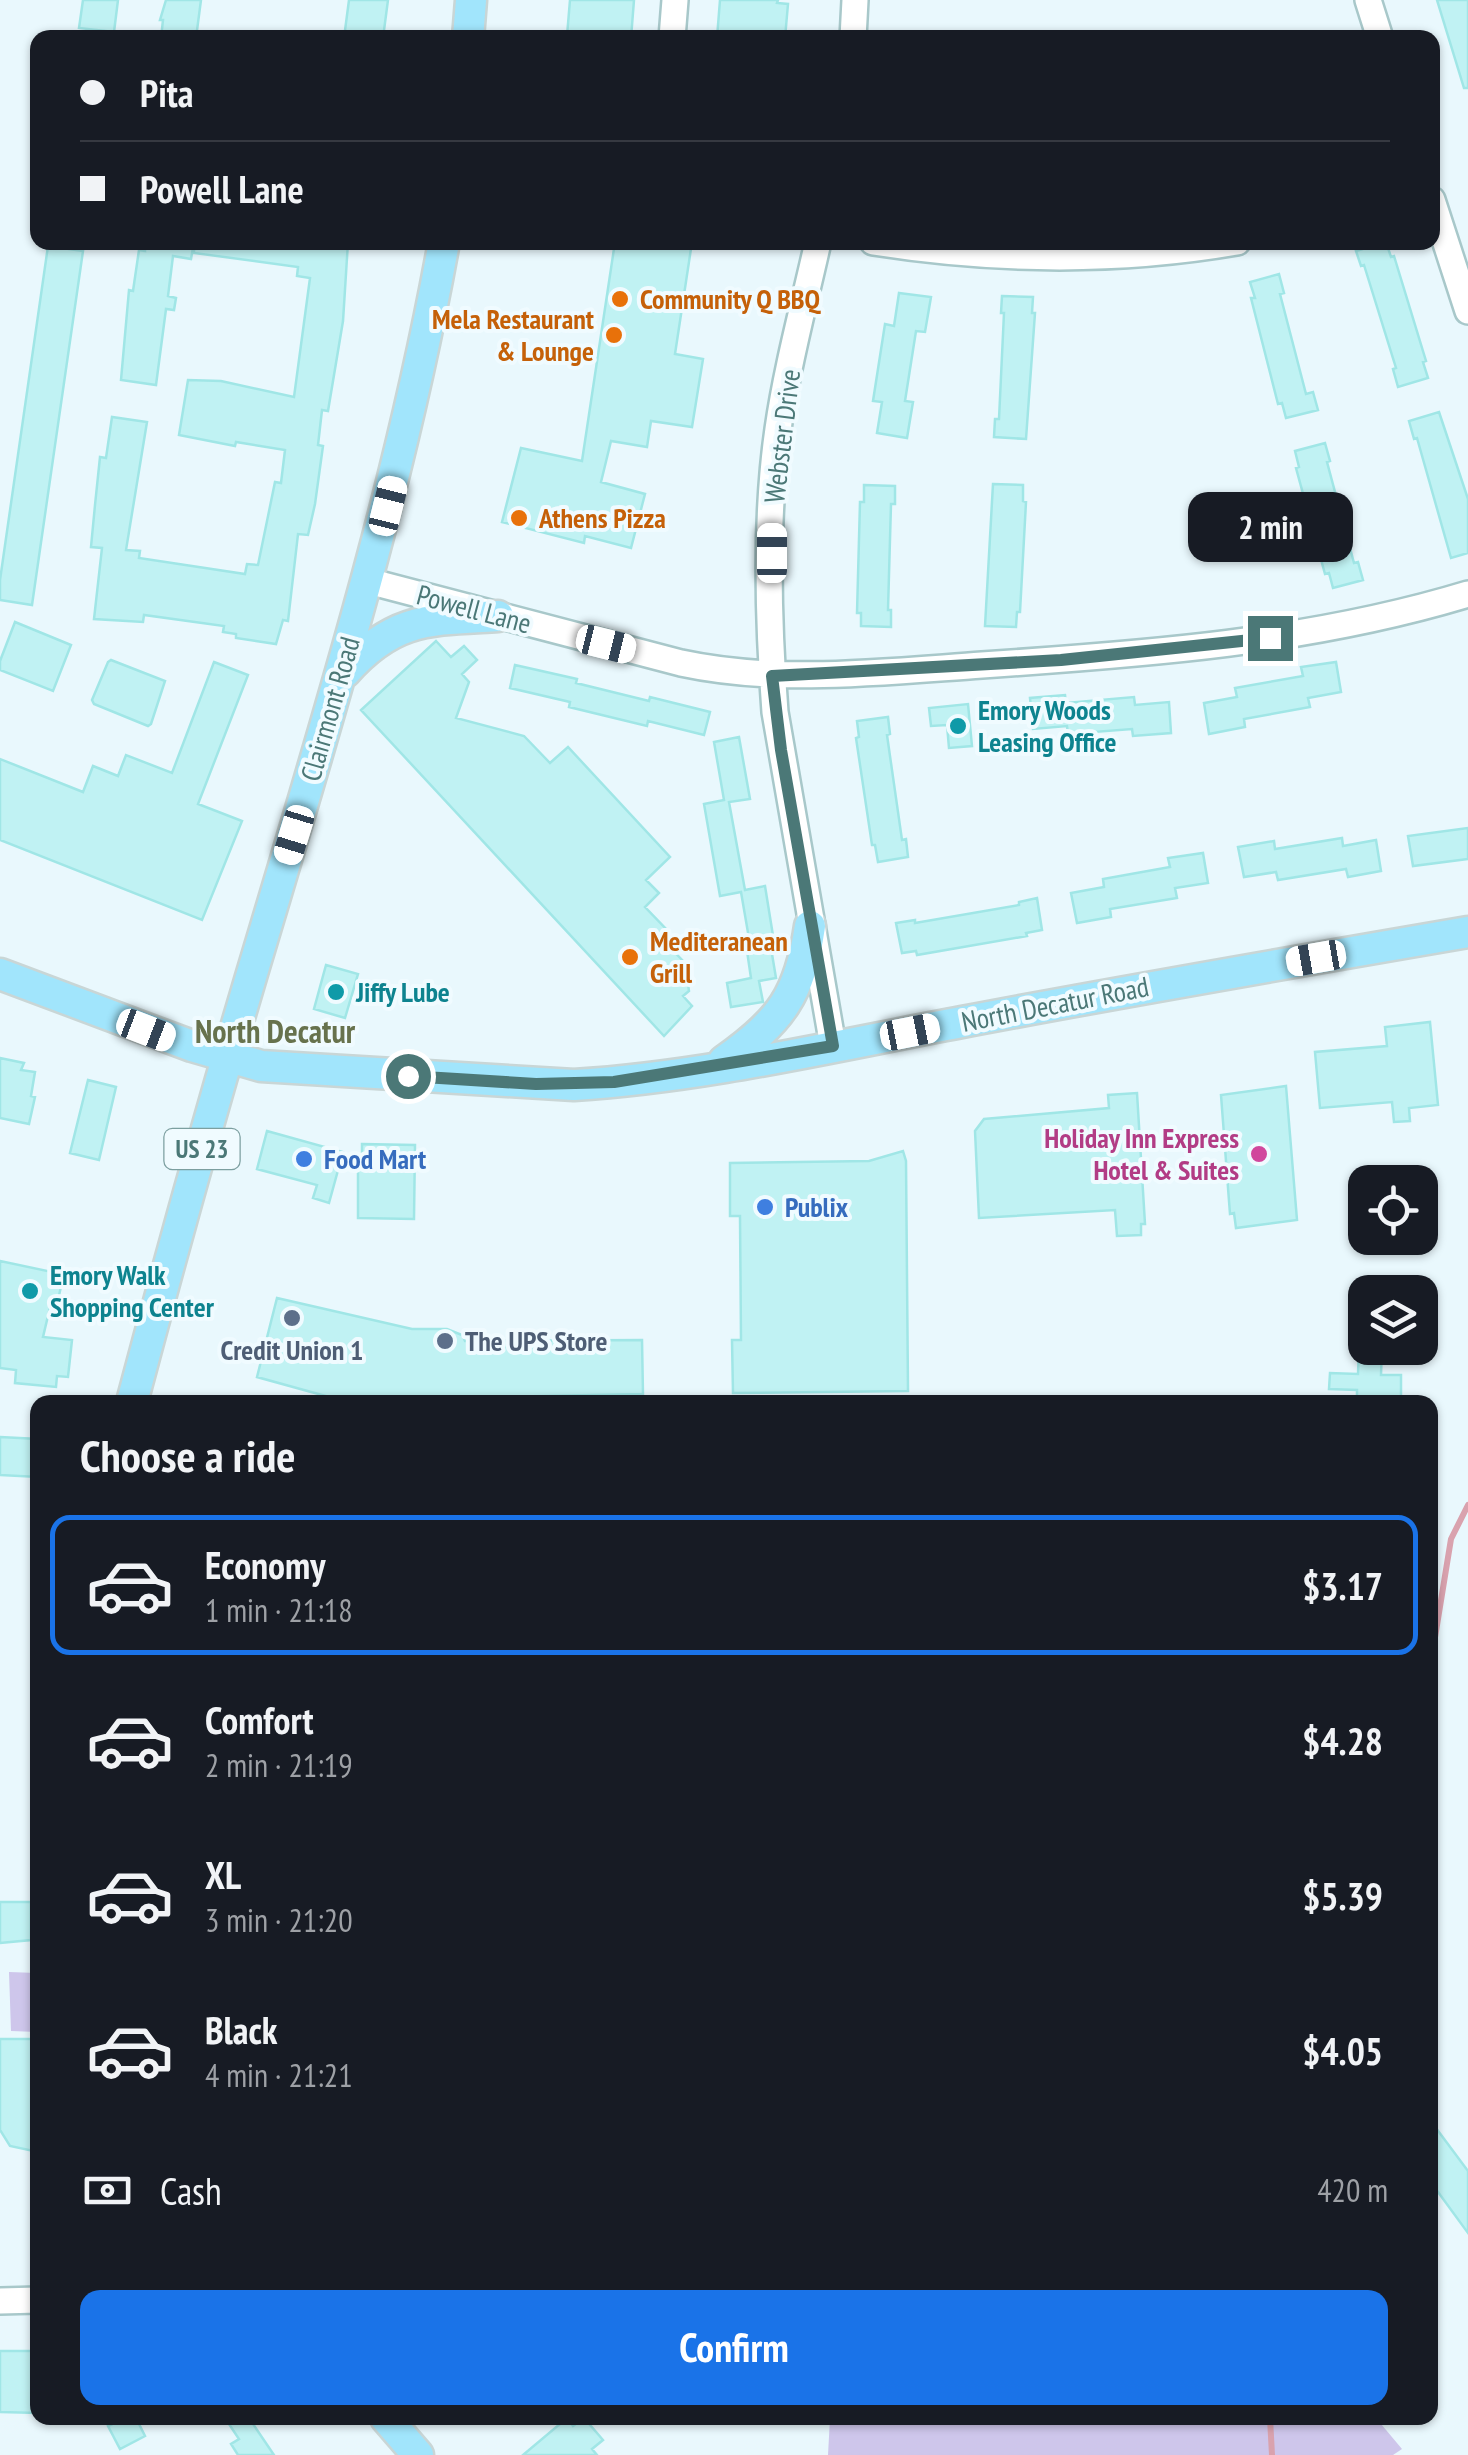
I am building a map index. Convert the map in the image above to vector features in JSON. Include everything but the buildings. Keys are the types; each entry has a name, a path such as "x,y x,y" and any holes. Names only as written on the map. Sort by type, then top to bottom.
{"main road":[{"path":"469,30 471,0"},
{"name":"Clairmont Road","path":"134,1395 228,1057 368,582 426,342 443,250"},
{"path":"339,678 372,645 404,626 498,616"},
{"path":"716,1067 752,1042 788,1002 802,970 810,926"},
{"name":"North Decatur Road","path":"0,974 167,1037 286,1070 536,1084 614,1082 1468,932"},
{"path":"392,2425 418,2455"}],"street":[{"path":"673,30 675,0"},
{"path":"853,30 855,0"},
{"path":"1368,0 1377,30"},
{"path":"1440,225 1468,311"},
{"name":"Webster Drive","path":"816,250 777,433 772,520 772,676 774,712 833,1046"},
{"path":"937,250 1046,259 1171,250"},
{"name":"Powell Lane","path":"368,582 680,663 772,676 936,669 1195,648 1374,620 1468,594"},
{"path":"0,2301 30,2300"}],"shaded area":[{"path":"9,1972 30,1973 30,2032 11,2031"},
{"path":"830,2425 1382,2425 1402,2449 1393,2455 828,2455"}],"waterway":[{"path":"1438,1619 1451,1539 1468,1505"},
{"path":"1270,2425 1272,2455"}],"place":[{"name":"Community Q BBQ","path":"620,299"},
{"name":"Mela Restaurant & Lounge","path":"614,335"},
{"name":"Athens Pizza","path":"519,518"},
{"name":"Emory Woods Leasing Office","path":"958,726"},
{"name":"Mediteranean Grill","path":"630,957"},
{"name":"Jiffy Lube","path":"336,992"},
{"name":"Holiday Inn Express Hotel & Suites","path":"1259,1154"},
{"name":"Food Mart","path":"304,1159"},
{"name":"Publix","path":"765,1207"},
{"name":"Emory Walk Shopping Center","path":"30,1291"},
{"name":"Credit Union 1","path":"292,1318"},
{"name":"The UPS Store","path":"445,1341"}],"district":[{"name":"North Decatur","path":"275,1032"}],"route":[{"path":"408,1076 574,1085 676,1074 833,1046 774,712 772,676 1130,655 1270,638"}]}
